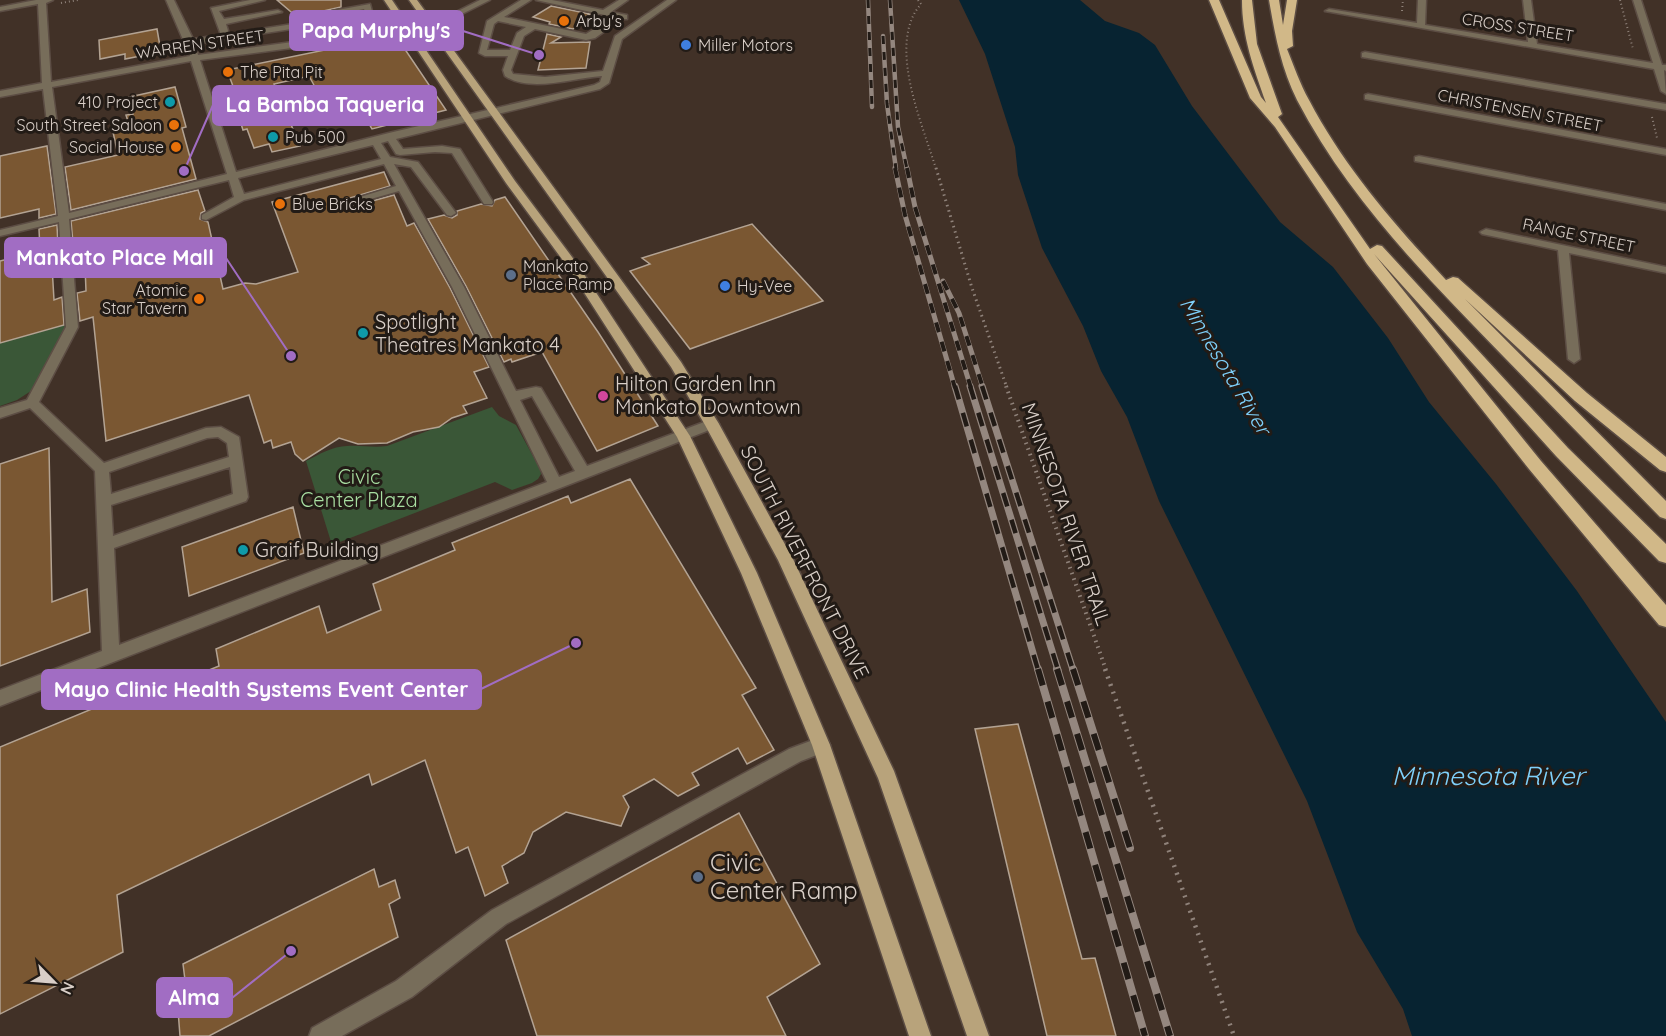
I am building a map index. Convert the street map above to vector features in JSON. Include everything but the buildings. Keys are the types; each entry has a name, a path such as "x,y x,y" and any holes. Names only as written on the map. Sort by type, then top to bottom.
{"highway":[{"path":"1214,0 1256,98 1279,125 1327,192 1372,261 1535,465 1666,619"},
{"path":"1247,0 1246,12 1252,46 1279,125"},
{"path":"1274,0 1277,37 1292,74 1326,140 1371,201 1464,308 1666,512"},
{"path":"1292,0 1287,31 1292,74"},
{"path":"1327,192 1562,452 1666,556"},
{"path":"1405,242 1482,305 1581,396 1666,466"}],"main road":[{"path":"388,0 511,183 572,265 683,436 749,573 821,745 920,1036"},
{"name":"SOUTH RIVERFRONT DRIVE","path":"413,0 676,365 712,424 785,559 887,777 978,1036"}],"street":[{"path":"0,9 44,0 47,85 61,183 72,327 32,403 0,413"},
{"path":"170,0 196,58 231,176 240,198"},
{"path":"225,36 222,22 214,10 261,0"},
{"path":"272,0 284,27"},
{"name":"WARREN STREET","path":"0,94 196,58 334,39 428,21 468,10 486,0"},
{"path":"513,53 490,54 482,51 490,23 527,0"},
{"path":"540,0 642,21"},
{"path":"604,13 624,0"},
{"path":"657,0 670,1"},
{"path":"1421,26 1422,0"},
{"path":"1527,0 1533,45"},
{"path":"1637,0 1662,67 1666,91"},
{"path":"0,233 389,136 597,87 604,83 618,38 670,1"},
{"path":"553,3 549,5 604,20 602,24 582,37"},
{"path":"222,22 278,12"},
{"name":"CROSS STREET","path":"1329,12 1662,67"},
{"path":"497,18 582,37 592,36 620,16"},
{"path":"190,42 331,20 334,39"},
{"path":"533,26 520,35 507,70 509,76 555,80 585,74 607,74"},
{"path":"1365,55 1666,107"},
{"name":"CHRISTENSEN STREET","path":"1368,97 1666,152"},
{"path":"389,136 400,152 415,158 451,213"},
{"path":"375,140 458,287 555,484"},
{"path":"207,217 240,198 388,160 415,158 435,148 456,151 488,202"},
{"path":"1419,159 1666,207"},
{"path":"339,205 402,187"},
{"name":"RANGE STREET","path":"1486,232 1666,270"},
{"path":"1563,248 1574,359"},
{"path":"512,397 536,391 584,472"},
{"path":"32,403 102,469 111,655"},
{"path":"0,698 712,424"},
{"path":"102,469 206,433 221,432 234,441 241,497 106,544"},
{"path":"103,502 237,460"},
{"path":"320,1036 404,989 499,917 795,755 821,745"}],"path":[{"name":"MINNESOTA RIVER TRAIL","path":"918,0 921,4 915,11 906,35 909,78 972,288 1234,1036"}],"green space":[{"path":"69,324 31,391 17,400 0,406 0,343"},
{"name":"Civic Center Plaza","path":"492,407 499,416 516,425 540,469 541,474 538,479 512,490 495,482 332,545 306,461 342,446 387,446"}],"water":[{"name":"Minnesota River","path":"959,0 1080,0 1105,21 1139,33 1155,45 1192,106 1280,222 1333,267 1388,338 1429,402 1496,484 1577,591 1666,722 1666,1036 1412,1036 1403,1009 1357,932 1307,801 1159,501 1127,417 1101,371 1083,326 1042,248 1018,175 1015,147 985,54"}],"railway":[{"path":"868,0 872,107"},
{"path":"890,0 898,127 907,169"},
{"path":"883,36 887,104 896,169"},
{"path":"895,168 905,215 955,388"},
{"path":"907,168 915,207 971,388"},
{"path":"943,281 959,313 983,388"},
{"path":"955,386 1038,670"},
{"path":"970,386 1058,670"},
{"path":"982,386 1073,670"},
{"path":"1038,669 1145,1036"},
{"path":"1057,669 1170,1036"},
{"path":"1073,669 1130,848"}],"place":[{"name":"Arby's","path":"564,21"},
{"name":"Miller Motors","path":"686,45"},
{"name":"Papa Murphy's","path":"539,55"},
{"name":"The Pita Pit","path":"228,72"},
{"name":"410 Project","path":"170,102"},
{"name":"South Street Saloon","path":"174,125"},
{"name":"Pub 500","path":"273,137"},
{"name":"Social House","path":"176,147"},
{"name":"La Bamba Taqueria","path":"184,171"},
{"name":"Blue Bricks","path":"280,204"},
{"name":"Mankato Place Ramp","path":"511,275"},
{"name":"Hy-Vee","path":"725,286"},
{"name":"Atomic Star Tavern","path":"199,299"},
{"name":"Spotlight Theatres Mankato 4","path":"363,333"},
{"name":"Mankato Place Mall","path":"291,356"},
{"name":"Hilton Garden Inn Mankato Downtown","path":"603,396"},
{"name":"Graif Building","path":"243,550"},
{"name":"Mayo Clinic Health Systems Event Center","path":"576,643"},
{"name":"Civic Center Ramp","path":"698,877"},
{"name":"Alma","path":"291,951"}]}
